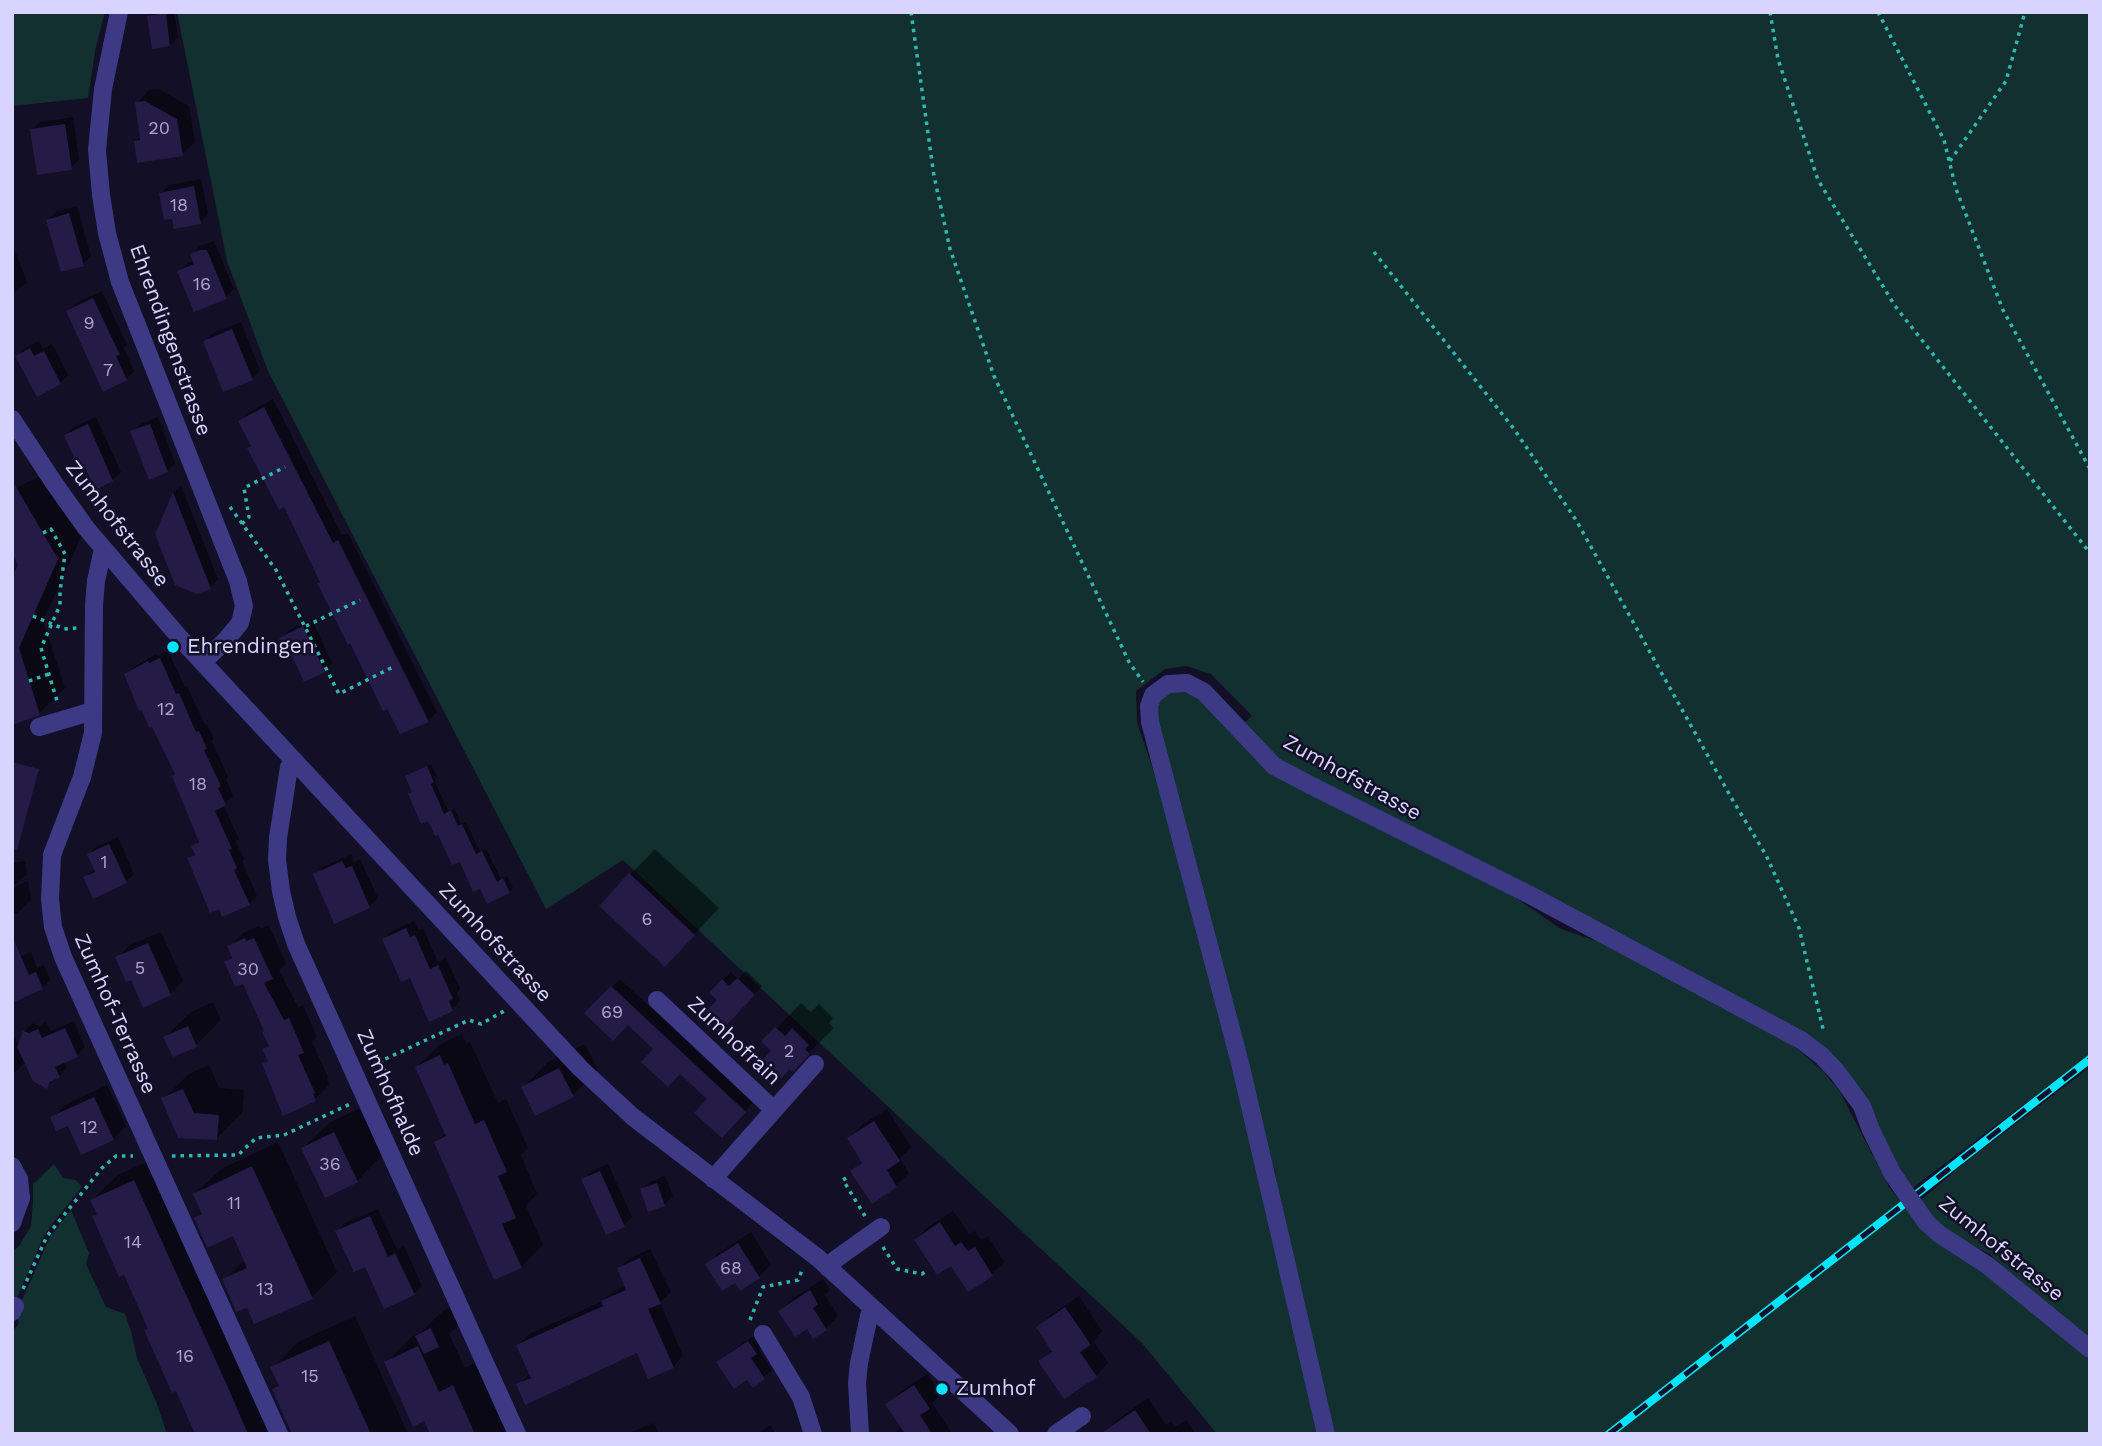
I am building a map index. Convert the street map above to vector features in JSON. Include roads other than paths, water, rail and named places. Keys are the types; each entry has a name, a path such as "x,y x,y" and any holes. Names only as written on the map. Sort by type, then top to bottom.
{"street":[{"name":"Ehrendingenstrasse","path":"119,12 103,89 97,150 107,233 120,282 239,581 244,606 240,623 203,662"},
{"name":"Zumhofstrasse","path":"12,419 54,483 103,549 203,662 580,1068 633,1117 828,1268 1010,1434"},
{"name":"Zumhof-Terrasse","path":"103,549 94,605 93,733 82,777 52,855 50,890 53,927 65,963 279,1434"},
{"name":"Zumhofstrasse","path":"1325,1434 1240,1063 1150,722 1149,706 1153,695 1168,684 1187,683 1204,692 1274,766 1528,894 1801,1040 1822,1056 1863,1106 1871,1130 1892,1173 1926,1222 1939,1234 1987,1265 2090,1349"},
{"path":"39,727 93,711"},
{"name":"Zumhofhalde","path":"294,760 289,767 278,838 279,881 287,917 296,944 517,1434"},
{"name":"Zumhofrain","path":"657,1000 774,1110 713,1179"},
{"path":"774,1110 815,1064"},
{"path":"12,1167 19,1179 21,1198 12,1223"},
{"path":"828,1268 836,1259 881,1227"},
{"path":"860,1434 857,1383 859,1363 873,1308"},
{"path":"755,1331 801,1398 813,1434"},
{"path":"1056,1434 1082,1416"}],"railway":[{"path":"1609,1434 2090,1059"}],"place":[{"name":"Ehrendingen","path":"173,647"},
{"name":"Zumhof","path":"942,1389"}]}
